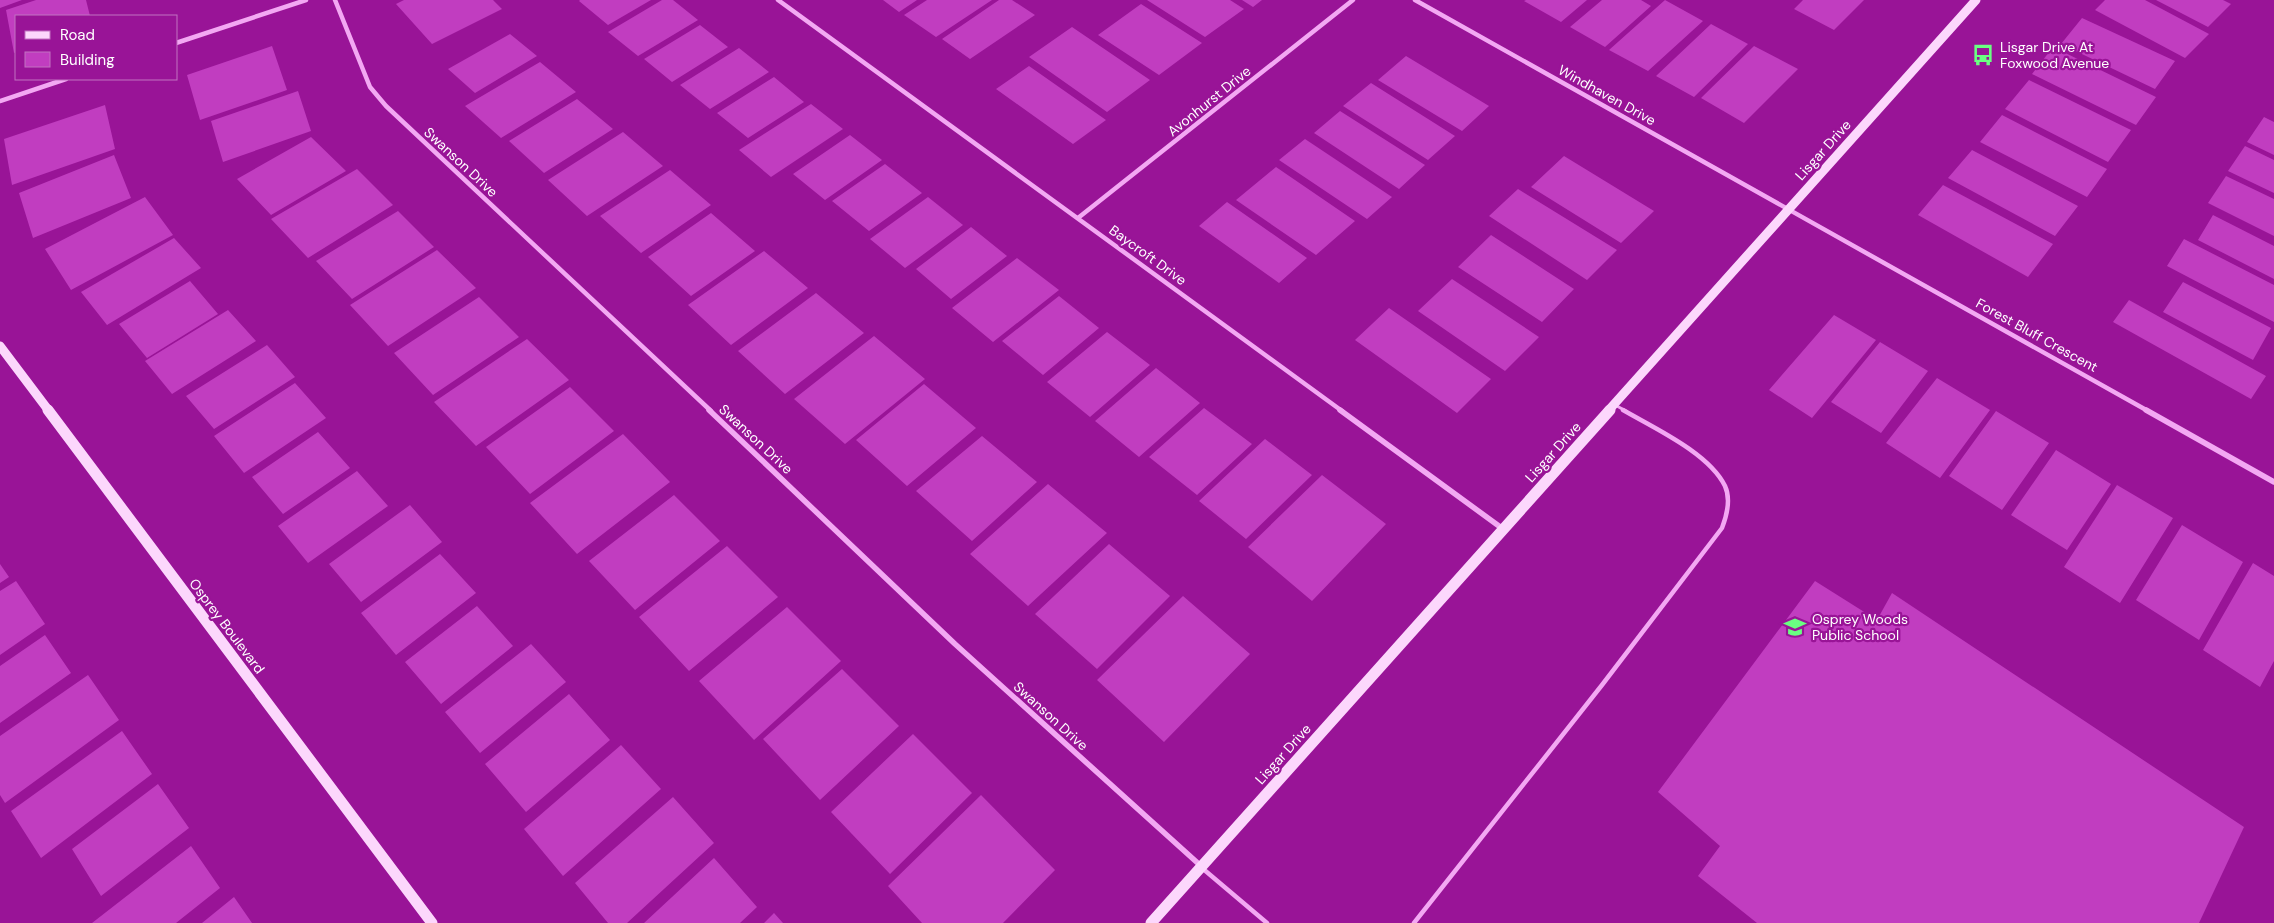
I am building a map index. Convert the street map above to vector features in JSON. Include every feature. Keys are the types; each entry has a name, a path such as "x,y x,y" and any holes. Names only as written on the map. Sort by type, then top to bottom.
{"street":[{"path":"178,42 306,0"},
{"name":"Swanson Drive","path":"335,0 370,87 386,106 768,465 955,644 1201,866"},
{"name":"Baycroft Drive","path":"778,0 1504,528"},
{"name":"Avonhurst Drive","path":"1078,218 1353,0"},
{"name":"Windhaven Drive","path":"1415,0 1787,210"},
{"name":"Lisgar Drive","path":"1151,923 1976,0"},
{"path":"0,101 63,80"},
{"name":"Forest Bluff Crescent","path":"1787,210 2274,482"},
{"name":"Osprey Boulevard","path":"0,346 432,923"}],"lane":[{"path":"1414,923 1602,685 1722,528 1728,511 1725,487 1714,472 1701,460 1676,443 1615,405"},
{"path":"1201,866 1267,923"}],"building":[{"path":"0,0 22,0 0,8"},
{"path":"36,0 86,0 90,15 15,15 14,53 6,10"},
{"path":"404,0 493,0 502,9 432,44 396,4"},
{"path":"580,0 651,0 608,25"},
{"path":"662,0 673,0 698,20 638,56 608,32"},
{"path":"883,0 917,0 899,12"},
{"path":"927,0 992,0 936,37 904,15"},
{"path":"999,0 1012,0 1035,15 970,59 942,39"},
{"path":"1147,0 1230,0 1244,9 1205,37"},
{"path":"1242,0 1262,0 1253,7"},
{"path":"1587,0 1561,22 1524,1"},
{"path":"1602,0 1641,0 1651,6 1605,47 1570,27"},
{"path":"1665,0 1703,21 1648,71 1609,50"},
{"path":"1803,0 1864,0 1834,30 1794,9"},
{"path":"2105,0 2145,0 2209,34 2185,58 2095,10"},
{"path":"2156,0 2223,0 2231,4 2208,27"},
{"path":"1141,4 1202,43 1159,75 1098,35"},
{"path":"2082,18 2175,61 2155,89 2061,44"},
{"path":"1711,24 1748,44 1694,97 1656,76"},
{"path":"700,25 728,47 672,82 644,59"},
{"path":"1072,27 1150,80 1107,112 1029,57"},
{"path":"510,34 537,56 475,93 448,69"},
{"path":"272,46 287,90 200,120 187,75"},
{"path":"1754,46 1798,69 1744,123 1701,98"},
{"path":"2053,47 2156,97 2136,125 2032,74"},
{"path":"739,48 769,72 710,109 680,85"},
{"path":"1406,56 1489,106 1462,131 1378,80"},
{"path":"540,62 576,92 501,138 465,106"},
{"path":"1029,66 1106,120 1073,144 996,89"},
{"path":"774,77 804,102 748,138 717,113"},
{"path":"2029,80 2131,130 2108,162 2005,109"},
{"path":"1371,83 1455,136 1428,160 1343,106"},
{"path":"298,91 311,131 223,162 211,121"},
{"path":"577,99 613,129 544,173 509,141"},
{"path":"811,104 843,129 771,177 739,150"},
{"path":"105,105 115,149 12,185 4,139"},
{"path":"1340,111 1425,165 1399,189 1314,133"},
{"path":"2002,115 2107,169 2087,197 1980,142"},
{"path":"2264,117 2274,122 2274,155 2247,142"},
{"path":"623,132 663,166 587,216 548,180"},
{"path":"850,135 882,160 825,200 793,174"},
{"path":"311,137 346,171 271,215 237,179"},
{"path":"1305,139 1392,197 1367,219 1279,160"},
{"path":"2245,146 2274,160 2274,193 2228,171"},
{"path":"1972,150 2078,206 2055,236 1948,178"},
{"path":"114,155 131,198 33,238 19,193"},
{"path":"1564,156 1654,211 1621,243 1531,187"},
{"path":"885,164 922,193 869,231 832,201"},
{"path":"1276,167 1355,221 1316,255 1236,200"},
{"path":"357,169 393,205 308,258 271,219"},
{"path":"670,170 711,205 641,253 600,216"},
{"path":"2226,176 2274,199 2274,236 2208,203"},
{"path":"1943,185 2053,244 2028,277 1918,215"},
{"path":"1518,189 1617,250 1587,280 1489,216"},
{"path":"145,197 173,235 71,290 45,249"},
{"path":"928,197 963,225 905,268 870,239"},
{"path":"1227,202 1307,258 1279,283 1199,226"},
{"path":"398,211 434,247 352,299 316,261"},
{"path":"711,213 755,251 691,296 648,257"},
{"path":"2213,215 2274,246 2274,279 2198,240"},
{"path":"971,227 1007,256 951,299 916,269"},
{"path":"1491,235 1574,289 1542,322 1458,267"},
{"path":"174,238 201,268 107,325 81,292"},
{"path":"2184,239 2274,285 2274,322 2167,266"},
{"path":"437,250 476,288 388,346 350,305"},
{"path":"764,251 808,288 731,345 688,305"},
{"path":"1017,258 1059,290 993,342 952,308"},
{"path":"1452,279 1539,337 1505,371 1418,311"},
{"path":"190,281 218,314 147,358 119,324"},
{"path":"2183,282 2271,328 2253,360 2163,312"},
{"path":"816,293 864,333 785,394 738,351"},
{"path":"1059,296 1099,328 1043,375 1002,341"},
{"path":"479,297 519,337 433,395 394,353"},
{"path":"2129,300 2266,376 2251,399 2113,322"},
{"path":"1389,308 1491,379 1457,413 1355,340"},
{"path":"228,310 256,341 172,394 145,361"},
{"path":"1834,315 1876,340 1812,418 1769,390"},
{"path":"1107,332 1150,365 1090,417 1047,382"},
{"path":"874,336 925,379 845,444 794,399"},
{"path":"527,339 569,380 476,446 434,402"},
{"path":"1880,342 1928,371 1881,433 1831,402"},
{"path":"267,345 295,377 214,429 186,396"},
{"path":"1156,368 1200,403 1139,457 1095,421"},
{"path":"1937,378 1990,410 1940,478 1886,443"},
{"path":"295,383 326,418 244,473 214,436"},
{"path":"924,384 976,428 907,486 856,440"},
{"path":"570,387 614,431 530,494 486,447"},
{"path":"1204,408 1252,444 1197,495 1149,457"},
{"path":"1996,411 2049,443 2002,510 1949,476"},
{"path":"318,432 350,468 283,514 252,477"},
{"path":"623,434 670,482 577,554 530,503"},
{"path":"982,436 1037,482 972,541 916,491"},
{"path":"1265,439 1312,475 1246,539 1199,501"},
{"path":"2056,450 2111,484 2067,550 2011,515"},
{"path":"357,471 388,506 308,563 278,526"},
{"path":"1322,475 1386,524 1312,601 1248,547"},
{"path":"1048,484 1107,533 1028,606 970,554"},
{"path":"2117,485 2173,518 2120,603 2064,567"},
{"path":"674,495 720,541 635,610 589,561"},
{"path":"410,505 442,542 361,602 329,564"},
{"path":"2182,525 2243,562 2199,640 2136,600"},
{"path":"1109,544 1170,596 1097,669 1035,614"},
{"path":"727,546 778,597 689,671 639,617"},
{"path":"440,554 476,593 396,655 361,613"},
{"path":"2253,563 2274,576 2274,661 2260,687 2203,650"},
{"path":"0,564 9,577 0,583"},
{"path":"16,581 45,624 0,655 0,591"},
{"path":"1815,581 1877,620 1892,593 2244,827 2199,923 1757,923 1698,876 1720,846 1658,792"},
{"path":"1183,596 1250,654 1164,742 1097,680"},
{"path":"477,606 513,646 441,704 405,662"},
{"path":"787,607 841,661 754,740 699,681"},
{"path":"45,635 71,673 0,723 0,666"},
{"path":"531,644 566,682 480,753 445,712"},
{"path":"842,669 899,726 820,800 763,739"},
{"path":"88,675 119,720 5,803 0,795 0,736"},
{"path":"569,694 610,740 526,812 485,764"},
{"path":"122,731 152,774 41,858 11,811"},
{"path":"913,734 972,793 890,874 831,812"},
{"path":"621,745 661,789 563,876 524,829"},
{"path":"158,784 189,828 101,896 72,849"},
{"path":"981,795 1055,870 1003,923 922,923 888,886"},
{"path":"673,797 714,843 627,923 608,923 575,883"},
{"path":"191,846 220,888 176,923 92,923"},
{"path":"714,858 757,907 740,923 644,923"},
{"path":"234,897 252,923 202,923"},
{"path":"774,913 783,923 764,923"}],"place":[{"name":"Lisgar Drive At Foxwood Avenue","path":"1983,55"},
{"name":"Osprey Woods Public School","path":"1795,627"}]}
